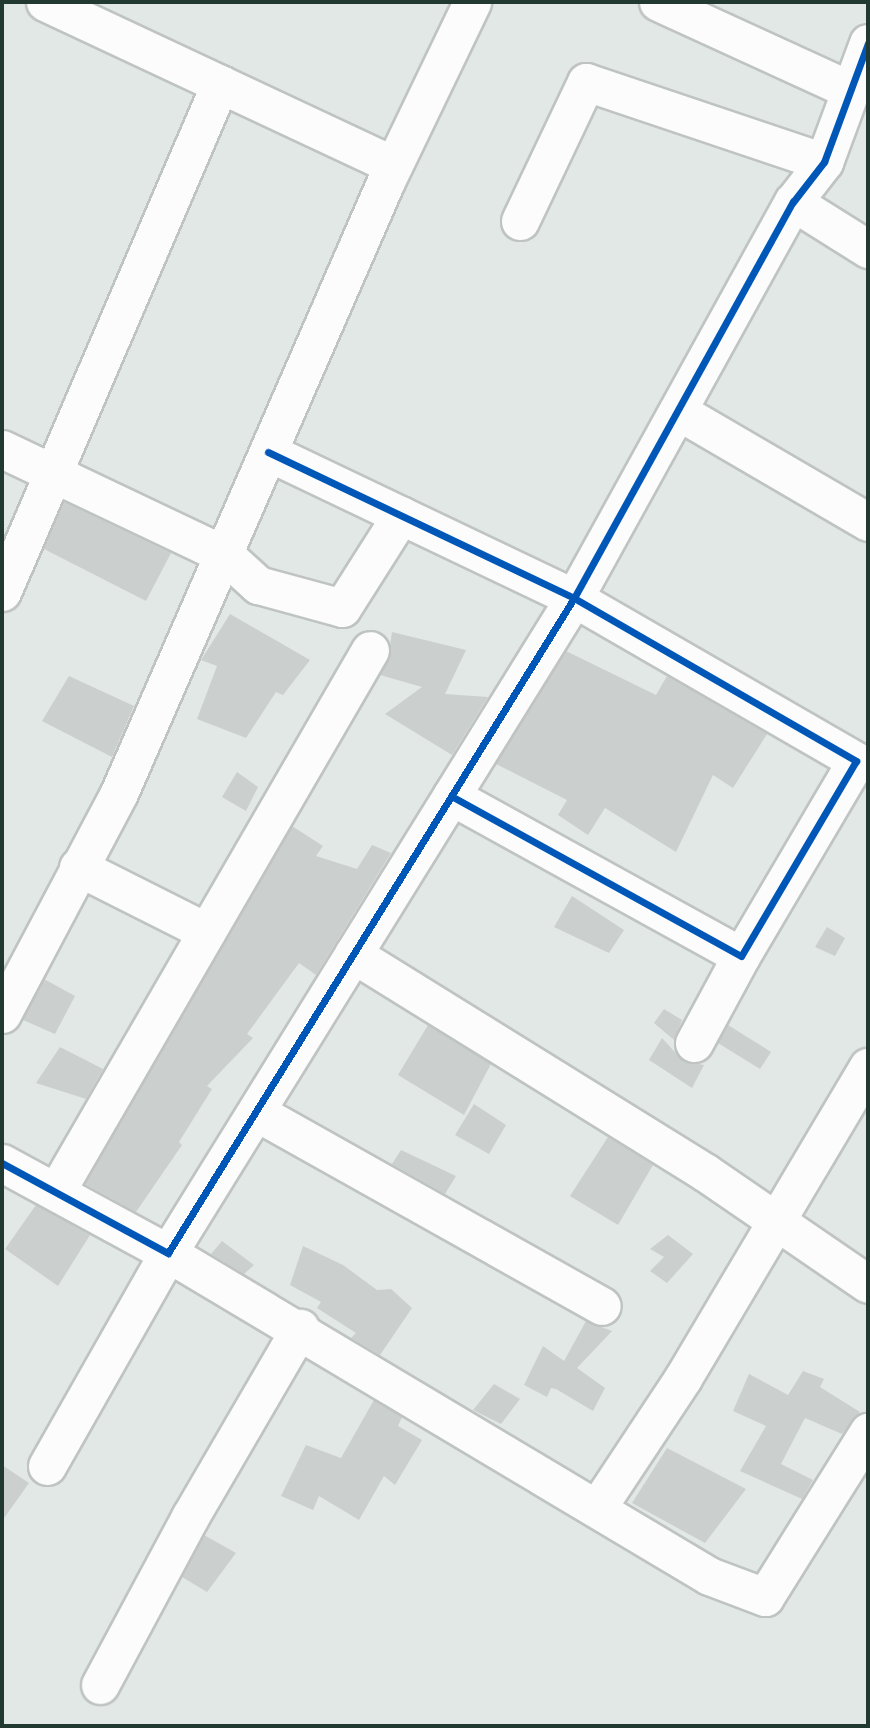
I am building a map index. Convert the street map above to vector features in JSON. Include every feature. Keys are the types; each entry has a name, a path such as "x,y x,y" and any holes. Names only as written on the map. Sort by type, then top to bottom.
{"street":[{"path":"45,2 393,165"},
{"path":"2,1014 119,793 393,165 472,2"},
{"path":"658,2 850,90"},
{"path":"47,1466 168,1253 258,1113 353,954 574,598 793,202 824,162 868,43"},
{"path":"520,220 586,82 824,162"},
{"path":"2,592 51,471 220,84"},
{"path":"793,202 868,249"},
{"path":"677,411 868,522"},
{"path":"2,449 225,555 258,585 342,608 401,515"},
{"path":"268,452 574,598 862,764 741,957 694,1043"},
{"path":"57,1190 370,650"},
{"path":"451,796 741,957"},
{"path":"78,867 207,932"},
{"path":"353,954 778,1221 868,1284"},
{"path":"597,1508 778,1221 868,1067"},
{"path":"258,1113 602,1306"},
{"path":"2,1163 57,1190 300,1328 709,1576 765,1597 868,1432"},
{"path":"100,1685 190,1517 300,1328"}],"building":[{"path":"64,502 171,553 146,601 44,549"},
{"path":"230,614 310,660 283,695 276,692 246,738 197,719 217,666 201,660"},
{"path":"392,632 466,650 445,694 488,697 452,755 385,714 422,687 380,675 388,660"},
{"path":"566,651 656,695 667,676 767,734 733,788 713,775 676,852 605,808 588,835 558,815 567,800 496,764"},
{"path":"69,676 134,706 112,757 42,721"},
{"path":"237,772 258,787 246,811 222,797"},
{"path":"292,826 323,846 316,856 357,869 372,845 391,853 316,975 299,963 247,1034 253,1038 207,1086 212,1089 179,1142 182,1145 136,1212 85,1184"},
{"path":"572,896 624,930 609,953 554,927"},
{"path":"827,927 845,938 835,956 815,947"},
{"path":"44,979 75,996 55,1034 23,1020"},
{"path":"664,1009 682,1020 674,1040 654,1023"},
{"path":"428,1025 491,1064 464,1115 398,1075"},
{"path":"728,1025 771,1052 760,1069 718,1043"},
{"path":"662,1038 683,1061 704,1065 692,1088 649,1060"},
{"path":"60,1047 103,1069 86,1099 36,1083"},
{"path":"474,1104 506,1125 489,1154 455,1135"},
{"path":"608,1137 653,1165 618,1225 570,1196"},
{"path":"401,1150 456,1176 445,1194 392,1164"},
{"path":"36,1205 90,1235 58,1286 5,1249"},
{"path":"668,1235 693,1254 667,1283 650,1271 664,1257 650,1249"},
{"path":"222,1241 254,1265 244,1274 211,1254"},
{"path":"303,1246 343,1265 377,1290 391,1289 412,1308 380,1355 351,1338 356,1333 317,1308 321,1302 290,1285"},
{"path":"586,1321 612,1331 577,1368 605,1388 593,1411 556,1389 551,1388 547,1397 524,1385 543,1346 564,1361"},
{"path":"803,1371 824,1379 820,1387 860,1412 842,1434 805,1418 781,1464 813,1480 802,1499 740,1471 766,1426 733,1411 749,1374 788,1395"},
{"path":"494,1384 520,1399 501,1424 473,1410"},
{"path":"374,1400 402,1417 398,1426 422,1440 395,1485 384,1476 359,1520 319,1496 313,1510 281,1496 306,1445 341,1458"},
{"path":"667,1448 746,1489 705,1543 632,1503"},
{"path":"2,1465 29,1483 2,1521"},
{"path":"204,1535 236,1553 207,1592 182,1577"}],"cycle path":[{"path":"2,1163 168,1253 574,598 793,202 824,162 868,43"},
{"path":"268,452 574,598 856,761 741,956 451,796"}]}
